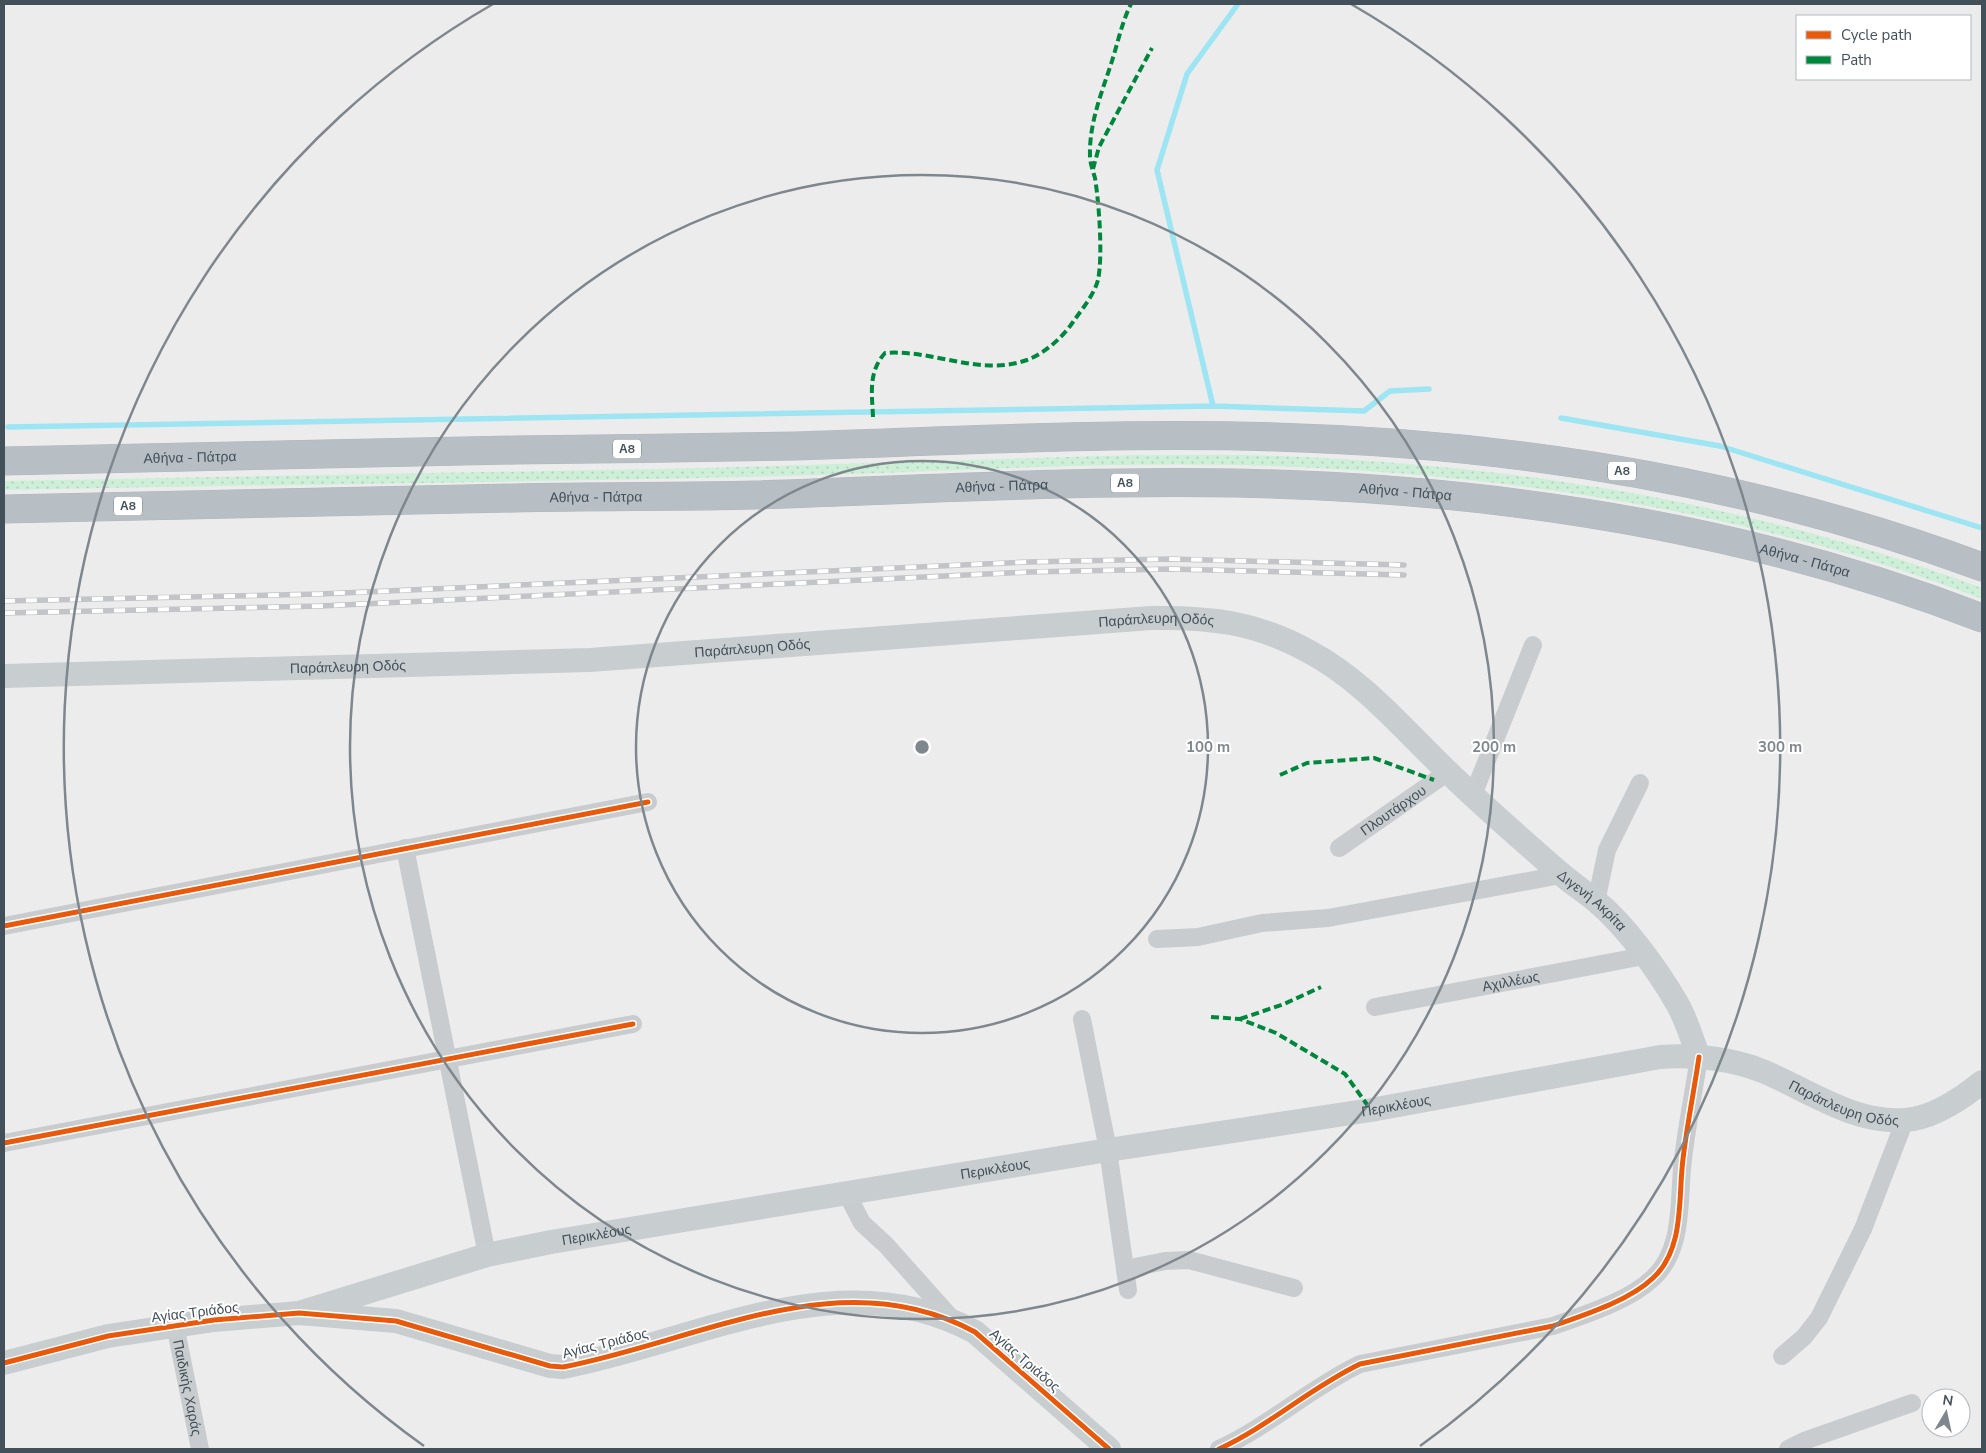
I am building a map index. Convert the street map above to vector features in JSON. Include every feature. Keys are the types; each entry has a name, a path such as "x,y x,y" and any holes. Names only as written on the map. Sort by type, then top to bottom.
{"highway":[{"name":"Αθήνα - Πάτρα","path":"4,461 704,448 1087,436 1230,436 1326,439 1520,456 1665,478 1814,512 1906,540 1982,568"},
{"name":"Αθήνα - Πάτρα","path":"4,509 515,498 705,496 1137,483 1231,483 1326,487 1460,498 1654,524 1837,568 1982,618"}],"main road":[{"name":"Παράπλευρη Οδός","path":"4,676 590,660 1133,620 1199,618 1233,624 1279,636 1338,668 1366,691 1448,772"},
{"name":"Διγενή Ακρίτα","path":"1448,772 1562,875 1612,916 1644,956 1678,1005 1699,1057"},
{"name":"Περικλέους","path":"299,1313 487,1255 1108,1150 1371,1110 1660,1057 1699,1057"},
{"name":"Παράπλευρη Οδός","path":"1699,1057 1764,1072 1856,1114 1887,1120 1919,1118 1963,1097 1982,1082"},
{"name":"Αγίας Τριάδος","path":"4,1363 108,1336 176,1324 299,1313 396,1320 545,1364 563,1367 729,1323 805,1307 840,1302 879,1302 912,1307 953,1320 976,1332 1109,1449"}],"street":[{"path":"1473,795 1534,644"},
{"name":"Πλουτάρχου","path":"1339,848 1448,772"},
{"path":"1596,902 1607,850 1640,783"},
{"path":"4,926 648,802"},
{"path":"405,848 487,1255"},
{"path":"1157,939 1198,937 1262,923 1328,918 1562,875"},
{"name":"Αχιλλέως","path":"1375,1007 1644,956"},
{"path":"1082,1019 1108,1150 1128,1290"},
{"path":"4,1143 633,1024"},
{"path":"1219,1449 1258,1429 1340,1374 1360,1364 1553,1326 1635,1292 1653,1278 1664,1264 1672,1248 1678,1224 1682,1160 1699,1057"},
{"path":"1782,1356 1804,1337 1819,1318 1863,1229 1905,1120"},
{"path":"847,1194 862,1223 886,1244 953,1320"},
{"path":"1125,1269 1165,1261 1189,1260 1294,1288"},
{"name":"Παιδικής Χαράς","path":"176,1324 200,1449"},
{"path":"1788,1449 1804,1441 1912,1403"}],"green space":[{"path":"1136,455 1261,455 1369,461 1548,480 1636,494 1724,512 1811,533 1897,559 1982,588 1982,599 1892,567 1801,541 1708,518 1615,500 1521,486 1331,469 1180,464 785,476 4,490 4,481 705,468"}],"waterway":[{"path":"1213,406 1157,170 1187,74 1238,4"},
{"path":"8,427 1213,406 1364,411 1390,391 1429,389"},
{"path":"1561,418 1720,446 1982,528"}],"railway":[{"path":"4,601 320,594 1028,562 1169,559 1404,565"},
{"path":"4,613 321,606 1030,572 1170,569 1404,575"}],"marked path":[{"path":"873,417 873,375 885,353 921,355 991,366 1027,360 1047,349 1058,339 1069,328 1091,296 1098,280 1100,244 1099,215 1095,178 1090,159 1090,144 1100,96 1131,4"},
{"path":"1093,169 1099,147 1152,48"},
{"path":"1280,775 1307,763 1374,758 1434,780"},
{"path":"1240,1019 1284,1004 1321,987"},
{"path":"1211,1017 1240,1019 1276,1033 1345,1074 1371,1110"}],"cycle path":[{"path":"4,926 648,802"},
{"path":"4,1143 633,1024"},
{"path":"1219,1449 1237,1440 1324,1384 1360,1364 1553,1326 1632,1294 1653,1278 1663,1266 1675,1238 1680,1206 1685,1146 1699,1057"},
{"path":"4,1363 108,1336 214,1320 299,1313 396,1321 550,1366 563,1367 770,1312 822,1304 873,1303 924,1311 975,1332 1109,1449"}]}
